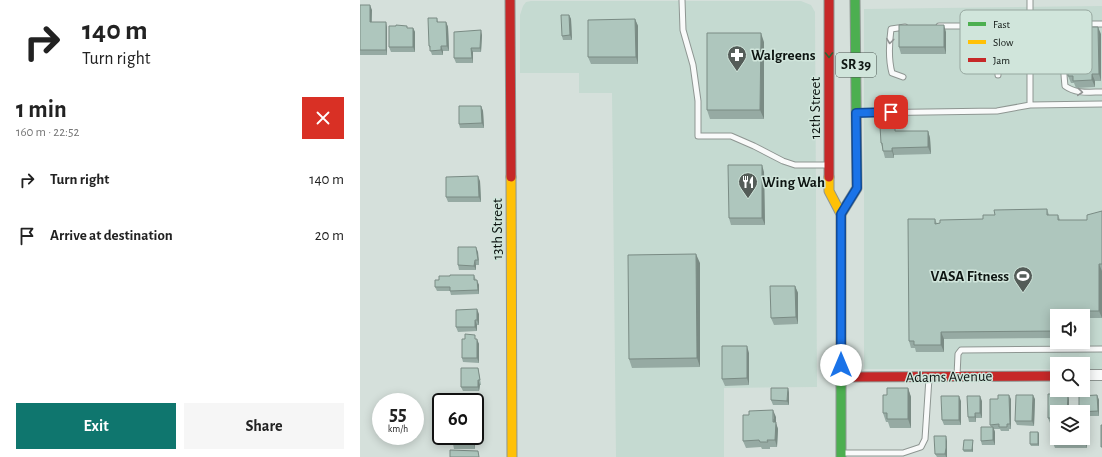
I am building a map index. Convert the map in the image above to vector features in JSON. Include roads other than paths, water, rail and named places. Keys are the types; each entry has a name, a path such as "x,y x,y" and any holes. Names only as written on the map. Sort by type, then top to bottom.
{"main road":[{"name":"13th Street","path":"510,0 512,457"},
{"name":"12th Street","path":"829,0 829,191 841,214 841,455"},
{"name":"SR 39","path":"841,214 857,188 855,0"},
{"name":"Adams Avenue","path":"841,377 1050,376"}],"street":[{"path":"1090,375 1102,375"}],"lane":[{"path":"682,0 683,30 693,65 698,101 698,136 731,136 783,161 795,165 829,165"},
{"path":"903,77 892,73 889,61 889,43 892,29 909,26"},
{"path":"931,26 960,26"},
{"path":"1030,74 1030,105"},
{"path":"1064,74 1065,86 1072,91 1102,92"},
{"path":"856,113 997,111 1030,105 1102,104"},
{"path":"957,377 958,354 961,350 1102,349"},
{"path":"841,455 903,453 921,447 925,440 929,377"}],"place":[{"name":"Walgreens","path":"737,72"},
{"name":"Wing Wah","path":"748,199"},
{"name":"VASA Fitness","path":"1023,293"}]}
